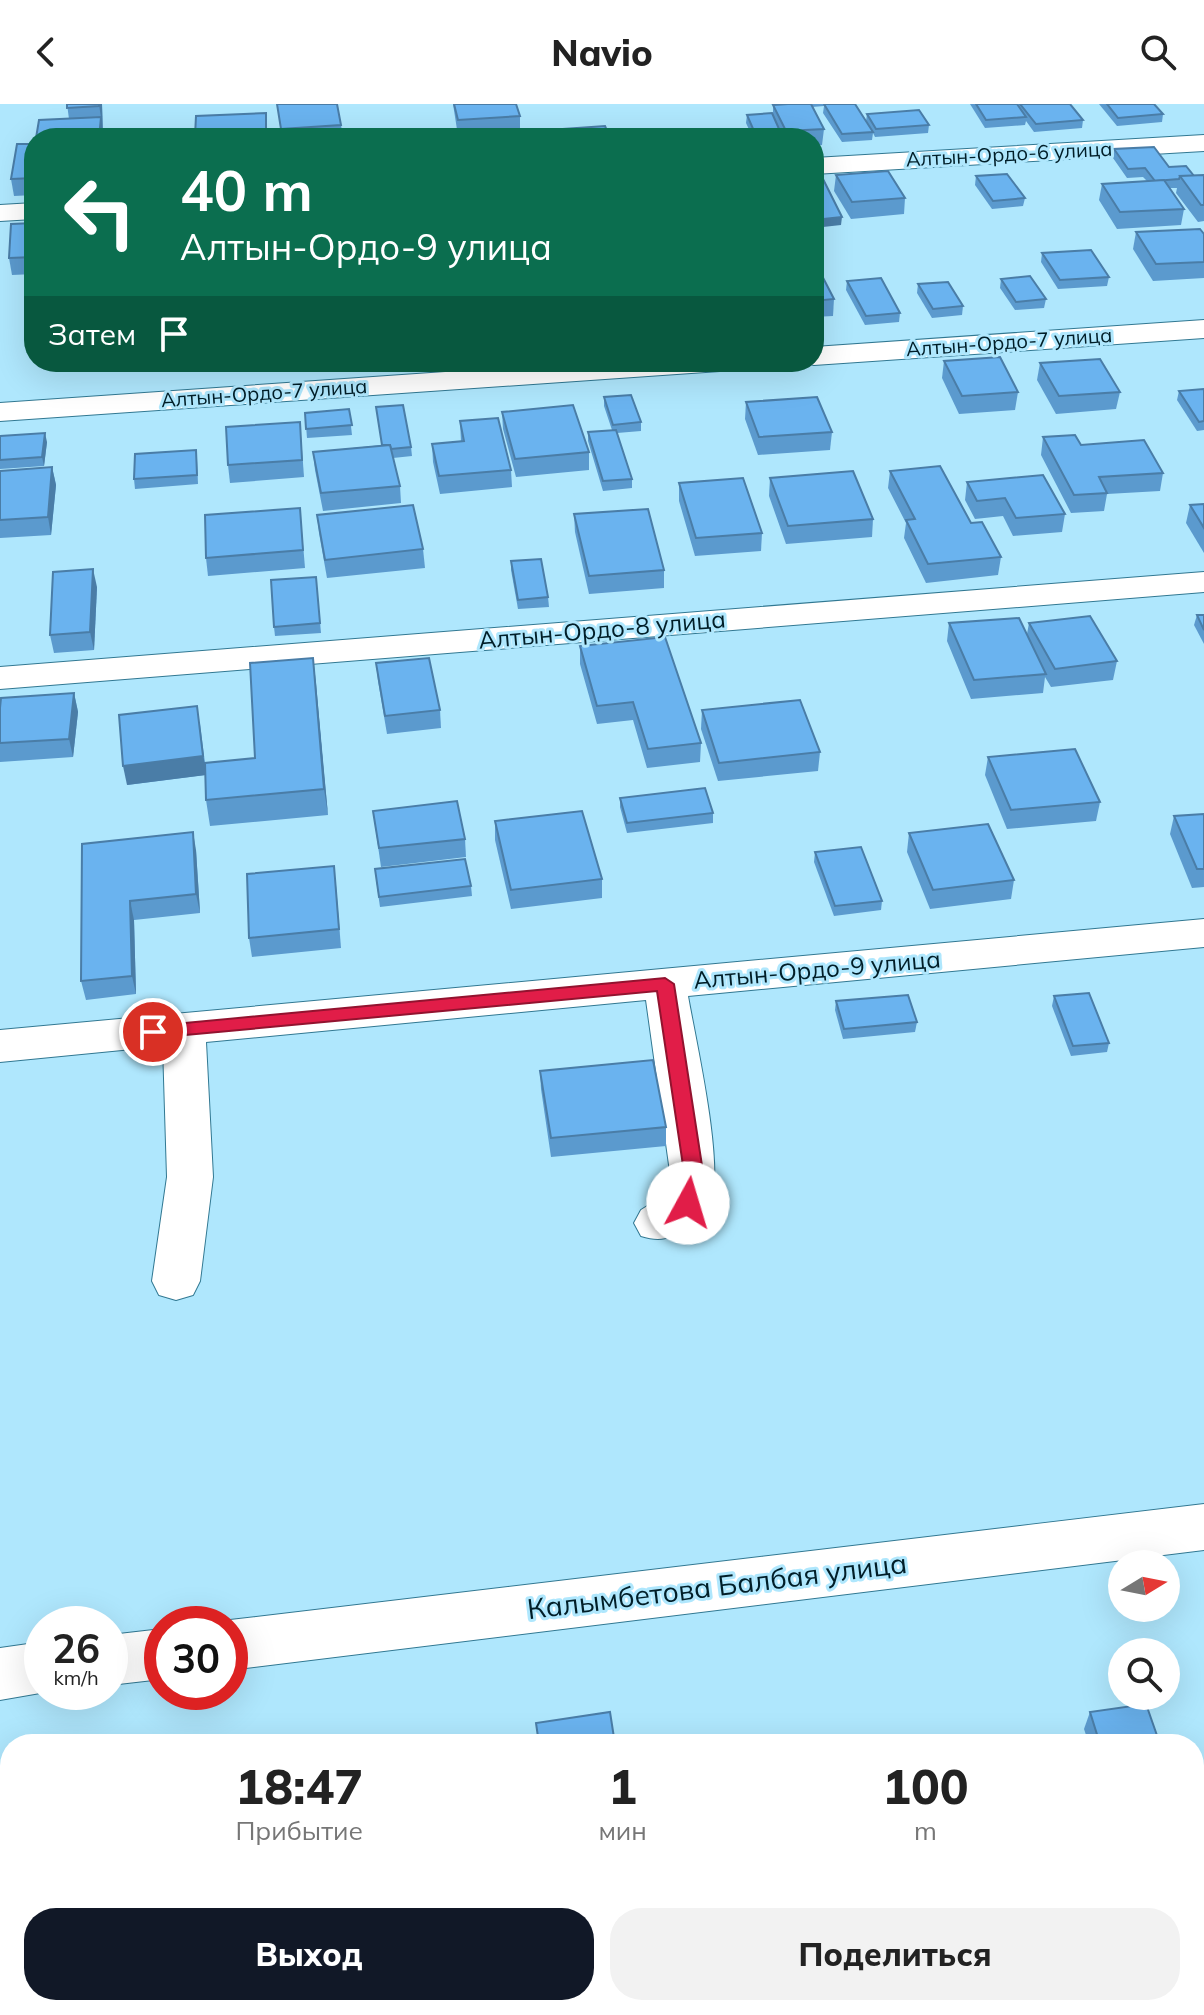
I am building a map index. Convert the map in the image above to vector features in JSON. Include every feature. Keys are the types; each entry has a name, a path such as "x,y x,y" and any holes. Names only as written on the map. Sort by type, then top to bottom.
{"street":[{"name":"Алтын-Ордо-6 улица","path":"824,165 1204,143"},
{"path":"0,213 24,212"},
{"name":"Алтын-Ордо-7 улица","path":"824,355 1204,329"},
{"name":"Алтын-Ордо-7 улица","path":"0,412 576,372"},
{"name":"Алтын-Ордо-8 улица","path":"0,678 1204,582"},
{"name":"Алтын-Ордо-9 улица","path":"0,1046 1204,933"},
{"path":"658,1223 688,1203 693,1172 665,984"},
{"path":"176,1281 190,1177 184,1029"},
{"name":"Калымбетова Балбая улица","path":"248,1643 1204,1527"},
{"path":"0,1674 24,1671"}],"building":[{"path":"67,104 99,104 99,106 67,108"},
{"path":"277,104 337,104 341,125 281,128"},
{"path":"454,104 516,104 520,116 458,120"},
{"path":"811,104 823,128 784,128 773,105"},
{"path":"824,104 855,104 873,132 842,134"},
{"path":"976,104 1017,104 1026,117 986,120"},
{"path":"1020,104 1070,104 1083,120 1036,124"},
{"path":"1107,104 1154,104 1163,114 1118,118"},
{"path":"919,110 929,125 876,129 867,114"},
{"path":"266,113 266,128 195,128 196,116"},
{"path":"772,113 779,128 753,128 747,115"},
{"path":"101,117 100,128 38,128 39,120"},
{"path":"17,144 24,144 24,178 11,179"},
{"path":"1154,147 1169,167 1186,166 1194,176 1155,181 1145,168 1128,169 1114,149"},
{"path":"888,171 905,198 852,202 836,175"},
{"path":"1007,174 1025,198 993,201 976,176"},
{"path":"1204,175 1204,205 1201,205 1180,176"},
{"path":"1164,180 1184,209 1120,212 1102,184"},
{"path":"824,181 842,217 824,219"},
{"path":"24,223 24,257 9,258 11,224"},
{"path":"1200,229 1204,234 1204,262 1156,264 1136,232"},
{"path":"1091,250 1109,277 1060,280 1042,253"},
{"path":"1030,276 1046,299 1016,302 1001,279"},
{"path":"881,278 900,313 866,316 847,281"},
{"path":"824,280 834,299 824,300"},
{"path":"948,282 963,306 933,309 918,284"},
{"path":"1000,357 1018,392 962,396 944,361"},
{"path":"1100,359 1120,392 1059,396 1040,363"},
{"path":"1204,389 1204,421 1199,422 1179,391"},
{"path":"631,395 641,422 613,425 604,397"},
{"path":"817,397 832,432 759,437 746,402"},
{"path":"403,405 411,447 391,449 390,445 382,445 376,407"},
{"path":"573,405 589,452 515,459 502,412"},
{"path":"349,409 352,425 306,429 305,413"},
{"path":"498,418 511,470 439,476 432,444 464,441 460,421"},
{"path":"300,422 302,460 228,465 226,427"},
{"path":"616,430 632,479 603,481 588,432"},
{"path":"45,433 42,457 0,460 0,436"},
{"path":"1075,435 1081,445 1144,440 1163,473 1099,477 1107,493 1074,495 1043,437"},
{"path":"390,445 400,486 321,493 313,452"},
{"path":"196,450 197,475 134,479 135,454"},
{"path":"940,466 971,523 982,522 1001,557 928,564 906,520 915,519 890,471"},
{"path":"52,467 48,517 0,520 0,471"},
{"path":"853,471 873,519 788,526 770,478"},
{"path":"1043,475 1065,514 1016,518 1005,498 977,501 967,482"},
{"path":"743,478 762,533 696,538 679,483"},
{"path":"1204,504 1204,528 1190,505"},
{"path":"413,505 423,549 325,560 317,515"},
{"path":"300,508 303,550 206,558 205,515"},
{"path":"648,509 664,570 589,576 574,514"},
{"path":"541,559 548,597 518,600 511,561"},
{"path":"93,569 90,632 50,635 53,572"},
{"path":"316,577 320,623 274,627 271,580"},
{"path":"1197,615 1204,615 1204,630"},
{"path":"1090,616 1117,661 1055,669 1029,623"},
{"path":"1019,618 1046,674 974,680 949,623"},
{"path":"665,637 701,743 648,749 633,702 597,706 580,646"},
{"path":"313,658 324,789 206,800 205,763 255,758 250,663"},
{"path":"429,658 440,710 385,716 376,663"},
{"path":"74,693 69,739 0,743 1,698"},
{"path":"800,700 820,752 719,763 702,710"},
{"path":"197,706 203,756 123,766 119,715"},
{"path":"1075,749 1100,802 1011,810 988,757"},
{"path":"705,788 713,813 627,823 620,798"},
{"path":"457,801 465,839 379,848 373,811"},
{"path":"582,811 602,879 511,890 495,821"},
{"path":"1204,814 1204,869 1197,869 1174,816"},
{"path":"988,824 1014,880 933,890 909,833"},
{"path":"193,832 196,894 130,901 132,976 81,981 82,844"},
{"path":"861,847 882,901 835,906 815,852"},
{"path":"465,859 471,886 379,897 375,869"},
{"path":"334,866 339,929 249,938 247,874"},
{"path":"1089,993 1109,1043 1073,1046 1054,996"},
{"path":"908,995 917,1022 844,1029 836,1001"},
{"path":"653,1060 666,1127 551,1138 540,1071"},
{"path":"1108,1709 1148,1710 1156,1734 1097,1734 1090,1712"},
{"path":"610,1712 613,1734 538,1734 536,1723"}],"route":[{"path":"153,1032 665,984 693,1172 688,1203"}]}
